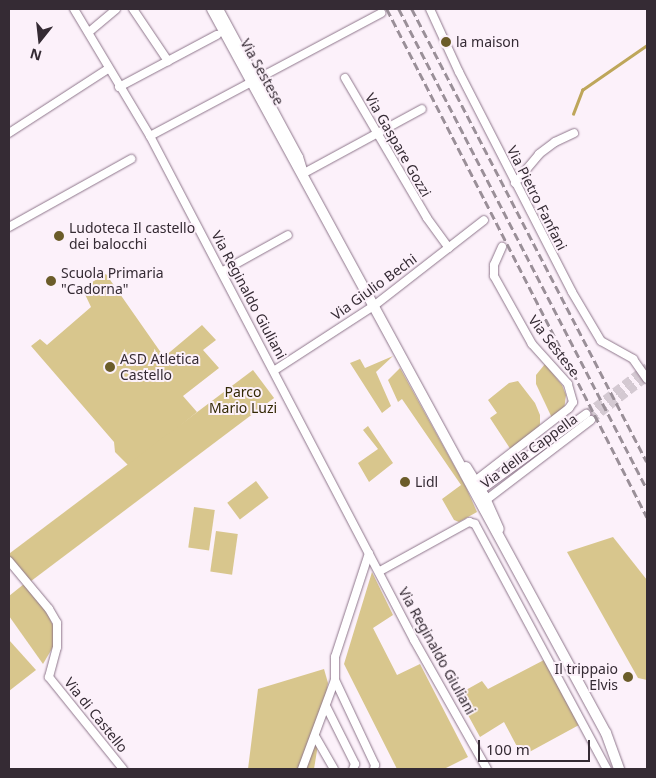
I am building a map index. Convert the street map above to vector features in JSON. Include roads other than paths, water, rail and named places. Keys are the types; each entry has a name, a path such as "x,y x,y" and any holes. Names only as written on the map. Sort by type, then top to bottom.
{"main road":[{"name":"Via Sestese","path":"212,9 254,80 493,530 606,733 619,769"},
{"name":"Via Sestese","path":"427,405 481,492 515,569"}],"street":[{"name":"Via Reginaldo Giuliani","path":"74,9 89,32 108,69 150,136 275,370 414,640 487,769"},
{"path":"89,32 116,9"},
{"path":"133,9 168,61"},
{"name":"Via Sestese","path":"218,9 254,80"},
{"name":"Via Pietro Fanfani","path":"430,9 515,183 601,341 632,359 647,379"},
{"path":"150,136 381,13"},
{"path":"119,86 217,35"},
{"path":"9,133 108,69"},
{"name":"Via Gaspare Gozzi","path":"345,78 426,218 449,248"},
{"path":"304,174 422,109"},
{"path":"515,183 539,154 555,142 574,133"},
{"path":"9,227 131,159"},
{"name":"Via Giulio Bechi","path":"275,370 375,305 484,220"},
{"path":"223,271 288,235"},
{"name":"Via Sestese","path":"481,492 570,408 573,402 568,384 532,344 494,276 494,264 502,247"},
{"name":"Via della Cappella","path":"481,492 589,417"},
{"name":"Via della Cappella","path":"460,468 481,492 493,530"},
{"path":"380,571 473,522 607,769"},
{"path":"302,769 335,680 335,657 370,553"},
{"name":"Via di Castello","path":"9,561 49,609 57,623 57,647 49,677 123,769"},
{"path":"335,680 375,764 374,769"},
{"path":"326,706 355,764 353,769"},
{"path":"315,736 334,769"}],"waterway":[{"path":"573,114 582,90 647,45"}],"tunnel":[{"path":"586,414 647,367"},
{"path":"591,420 647,377"}],"railway":[{"path":"387,9 647,517"},
{"path":"399,9 647,489"},
{"path":"412,9 647,462"}],"place":[{"name":"la maison","path":"446,42"},
{"name":"Ludoteca Il castello dei balocchi","path":"59,236"},
{"name":"Scuola Primaria \"Cadorna\"","path":"51,281"},
{"name":"ASD Atletica Castello","path":"110,367"},
{"name":"Lidl","path":"405,482"},
{"name":"Il trippaio Elvis","path":"628,677"}],"park label":[{"name":"Parco Mario Luzi","path":"243,400"}]}
